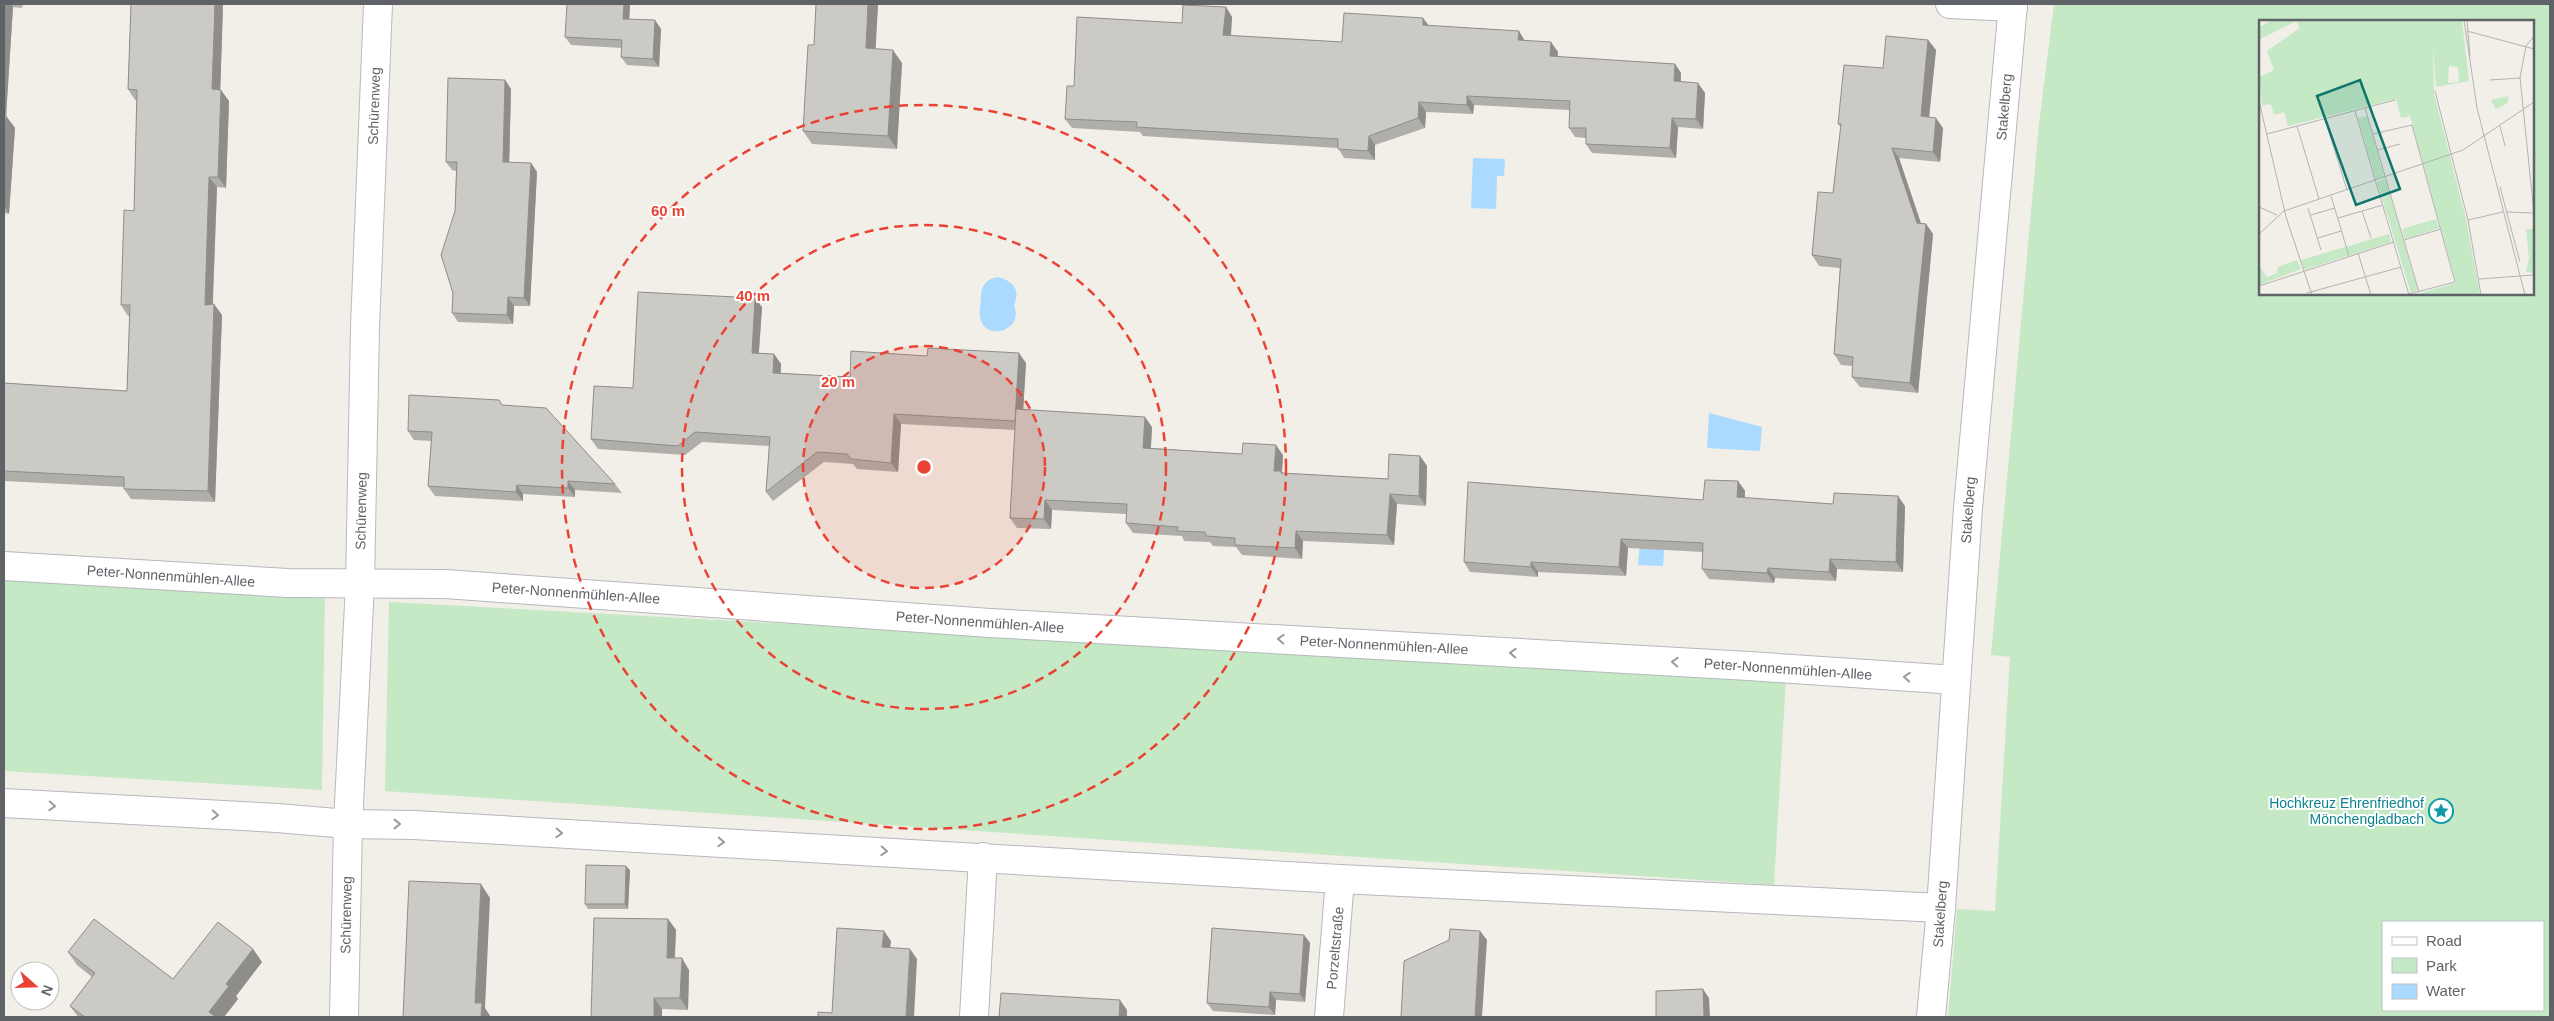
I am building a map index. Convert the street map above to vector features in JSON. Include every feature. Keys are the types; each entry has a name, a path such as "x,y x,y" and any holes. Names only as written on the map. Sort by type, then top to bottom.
{"street":[{"name":"Schürenweg","path":"344,1017 348,824 360,584 365,327 378,4"},
{"path":"1950,4 2013,6"},
{"name":"Stakelberg","path":"1931,1017 1941,908 1969,498 2013,6"},
{"name":"Peter-Nonnenmühlen-Allee","path":"4,566 288,583 445,584 990,623 1749,666 1956,680"},
{"path":"4,803 277,818 348,824 424,825 1340,879 1941,908"},
{"path":"974,1017 983,857"},
{"name":"Porzeltstraße","path":"1329,1017 1340,879"}],"green space":[{"path":"2054,4 2550,4 2550,1017 1948,1017 1957,909 1995,911 2010,657 1991,655 2039,124"},
{"path":"4,571 325,589 322,790 4,771"},
{"path":"389,602 1786,678 1774,885 385,791"}],"water":[{"path":"1473,158 1505,159 1504,176 1497,176 1496,209 1471,208"},
{"path":"997,277 1011,283 1017,295 1014,305 1016,314 1014,321 1009,327 995,331 988,329 983,324 980,311 983,286 990,279"},
{"path":"1709,413 1762,427 1760,451 1707,448"},
{"path":"1643,510 1667,511 1663,566 1638,565"}],"building":[{"path":"131,4 215,4 212,89 221,90 218,177 209,177 205,305 214,304 208,491 124,489 124,477 4,471 4,383 127,391 130,305 121,305 124,210 134,211 137,90 128,89"},
{"path":"567,4 624,4 623,19 655,20 653,59 621,57 622,40 565,37"},
{"path":"816,4 868,4 866,48 893,50 888,136 803,131 808,45 814,45"},
{"path":"1183,5 1226,7 1223,35 1342,42 1344,13 1423,18 1423,25 1519,31 1518,40 1551,42 1550,56 1675,64 1674,81 1698,83 1696,119 1672,118 1670,148 1586,144 1586,128 1569,128 1570,101 1467,96 1467,105 1419,102 1418,118 1369,136 1368,151 1338,149 1338,139 1136,127 1137,122 1065,119 1067,86 1074,86 1077,17 1182,23"},
{"path":"1886,36 1928,40 1921,116 1936,118 1933,152 1892,148 1917,223 1926,224 1910,383 1852,377 1853,357 1834,354 1841,259 1812,255 1818,192 1833,193 1841,124 1838,124 1844,65 1883,68"},
{"path":"448,78 505,80 503,162 531,163 524,298 508,297 507,315 452,313 453,293 441,255 455,211 457,162 446,162"},
{"path":"4,114 6,114 4,142"},
{"path":"638,292 755,298 752,353 774,354 773,373 850,377 851,351 927,356 928,348 1019,353 1015,421 894,414 891,463 851,459 847,454 817,452 766,492 770,437 695,432 678,446 591,439 594,386 633,388"},
{"path":"409,395 499,400 502,405 546,408 615,484 568,481 568,488 517,485 516,492 428,486 432,432 408,431"},
{"path":"1016,409 1145,417 1143,448 1242,454 1243,443 1276,445 1274,471 1281,471 1281,473 1388,479 1389,454 1420,456 1419,496 1390,494 1387,535 1296,531 1295,548 1235,545 1235,538 1206,536 1205,532 1177,531 1178,527 1126,523 1127,504 1045,500 1044,519 1010,518"},
{"path":"1705,480 1738,481 1737,497 1833,504 1834,493 1898,496 1896,562 1830,559 1829,572 1768,568 1767,573 1702,569 1703,543 1621,539 1619,567 1531,562 1531,567 1464,562 1468,482 1703,500"},
{"path":"586,865 626,866 625,904 585,904"},
{"path":"409,881 481,884 475,1003 482,1003 481,1017 403,1017"},
{"path":"594,918 668,919 667,958 682,958 680,998 654,998 654,1017 591,1017"},
{"path":"94,919 173,979 218,922 253,949 226,984 229,986 209,1012 216,1017 85,1017 70,1006 95,973 68,952"},
{"path":"837,928 884,931 882,947 910,949 906,1017 818,1017 818,1012 832,1013"},
{"path":"1212,928 1304,935 1300,994 1270,992 1269,1007 1207,1003"},
{"path":"1450,929 1480,931 1475,1017 1401,1017 1404,961 1449,940"},
{"path":"1703,989 1704,1017 1656,1017 1656,991"},
{"path":"1001,993 1120,1000 1119,1017 999,1017"}],"place":[{"name":"Hochkreuz Ehrenfriedhof Mönchengladbach","path":"2441,811"}]}
